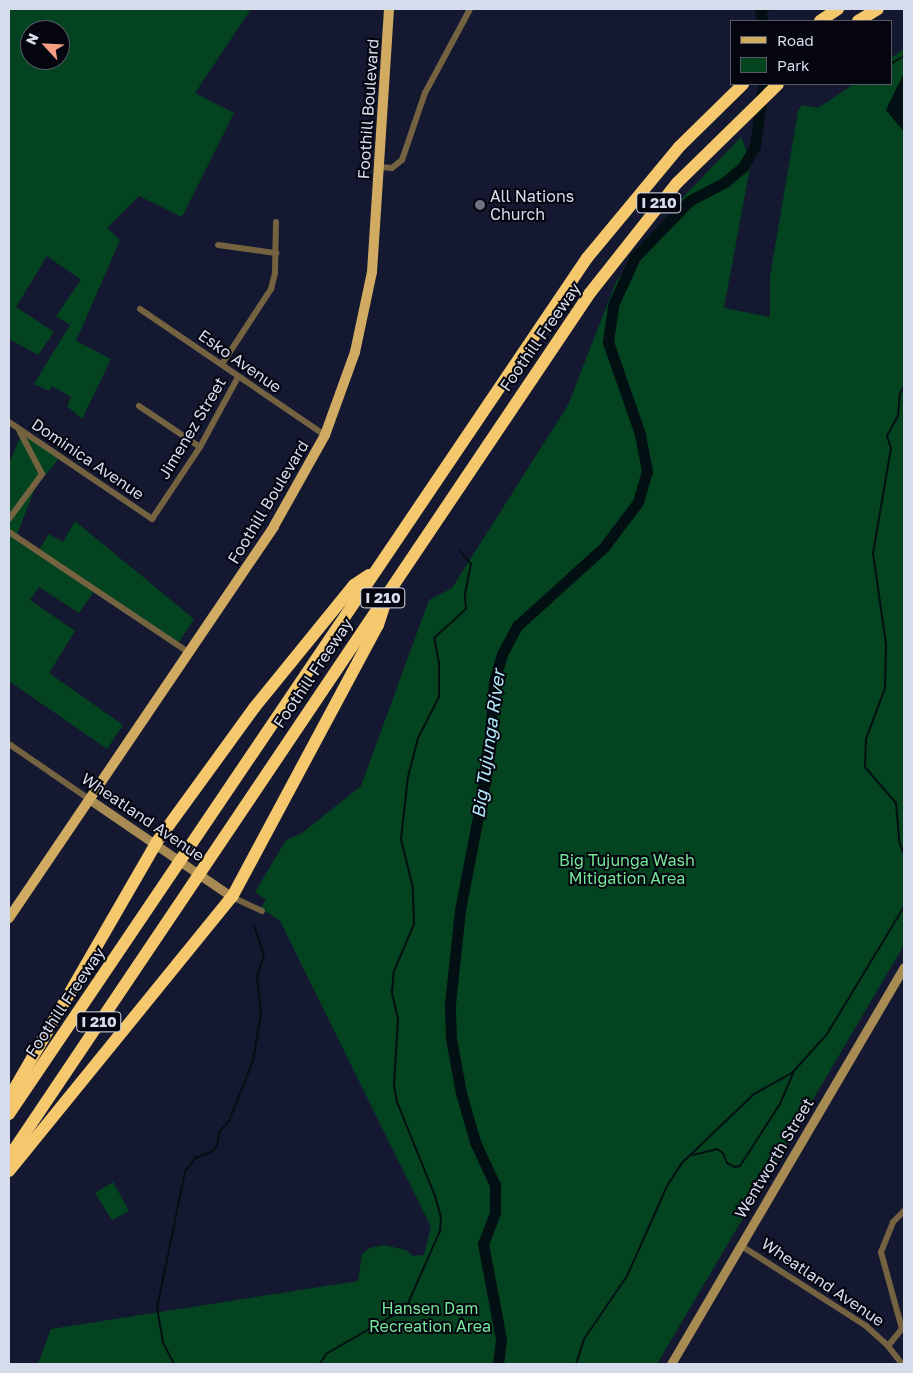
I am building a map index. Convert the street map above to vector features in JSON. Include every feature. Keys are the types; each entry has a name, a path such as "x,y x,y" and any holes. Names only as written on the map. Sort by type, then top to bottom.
{"highway":[{"path":"822,20 838,9"},
{"path":"860,20 878,9"},
{"name":"Foothill Freeway","path":"9,1114 569,284 642,189 678,147 742,85"},
{"name":"Foothill Freeway","path":"9,1157 558,338 624,247 659,204 714,143 777,85"},
{"path":"9,1098 156,843 254,708 354,585 375,571"},
{"path":"9,1170 232,897 378,625 390,588"}],"main road":[{"name":"Foothill Boulevard","path":"9,918 274,526 325,435 346,380 364,317 372,272 389,9"},
{"name":"Wheatland Avenue","path":"89,799 156,843 232,897"},
{"name":"Wentworth Street","path":"671,1364 904,967"}],"street":[{"path":"380,167 392,168 402,160 424,93 470,9"},
{"name":"Jimenez Street","path":"222,364 267,298 275,273 276,222"},
{"path":"218,245 276,253"},
{"name":"Esko Avenue","path":"140,309 325,435"},
{"name":"Jimenez Street","path":"152,519 200,448 238,377"},
{"path":"139,406 200,448"},
{"name":"Dominica Avenue","path":"9,422 152,519"},
{"path":"9,519 42,474 19,429"},
{"path":"9,532 188,652"},
{"name":"Wheatland Avenue","path":"9,744 89,799"},
{"name":"Wheatland Avenue","path":"232,897 262,911"},
{"path":"888,1346 902,1329 881,1252 893,1222 904,1211"},
{"name":"Wheatland Avenue","path":"740,1245 866,1326 888,1346 902,1364"}],"green space":[{"path":"9,9 251,9 195,93 234,113 182,217 139,196 107,228 120,240 76,341 111,359 82,419 67,406 71,397 52,386 49,391 34,384 70,325 56,316 81,280 47,256 16,307 54,332 38,355 9,339"},
{"name":"Big Tujunga Wash Mitigation Area","path":"904,49 904,945 657,1364 38,1364 51,1329 358,1281 362,1254 370,1248 384,1245 406,1250 413,1256 424,1255 431,1227 280,921 261,908 266,900 255,892 286,840 302,833 361,786 429,600 452,588 568,405 616,282 636,255 686,194 741,137 751,162 724,308 770,317 770,276 798,111 802,105 818,108 852,85 893,85 893,56"},
{"path":"22,433 60,457 35,488 15,540 39,550 49,534 63,542 75,521 194,619 177,645 95,590 79,613 39,587 30,600 75,631 49,673 123,725 107,749 9,681 9,463"},
{"path":"113,1182 129,1211 112,1220 95,1193"}],"shaded area":[{"path":"904,73 904,132 886,110"}],"waterway":[{"name":"Big Tujunga River","path":"760,9 762,20"},
{"path":"761,16 770,9"},
{"path":"893,62 904,56"},
{"name":"Big Tujunga River","path":"498,1364 501,1339 483,1244 495,1212 495,1185 475,1142 461,1093 451,1038 450,1004 460,910 488,765 494,682 502,654 517,626 604,547 638,502 647,471 640,434 608,342 613,305 635,257 689,201 725,182 743,167 755,146 763,85"},
{"path":"904,387 900,393 898,416 887,436 891,448 873,553 886,644 885,688 866,739 865,767 896,803 899,841 904,855"},
{"path":"320,1364 326,1354 406,1308 440,1231 441,1217 435,1196 397,1102 394,1085 398,1019 392,992 394,971 414,924 413,888 401,839 408,777 418,738 439,697 439,663 434,638 466,609 465,594 471,564 460,551"},
{"path":"576,1364 584,1339 627,1276 667,1186 682,1163 754,1094 792,1073 827,1034 904,907"},
{"path":"174,1364 163,1342 157,1308 185,1171 195,1158 213,1151 217,1145 219,1132 229,1121 253,1061 261,1014 257,976 264,956 254,926"},
{"path":"693,1155 717,1149 723,1153 727,1163 735,1167 740,1166 780,1104 794,1071"}],"place":[{"name":"All Nations Church","path":"480,205"}],"park label":[{"name":"Hansen Dam Recreation Area","path":"430,1317"}]}
